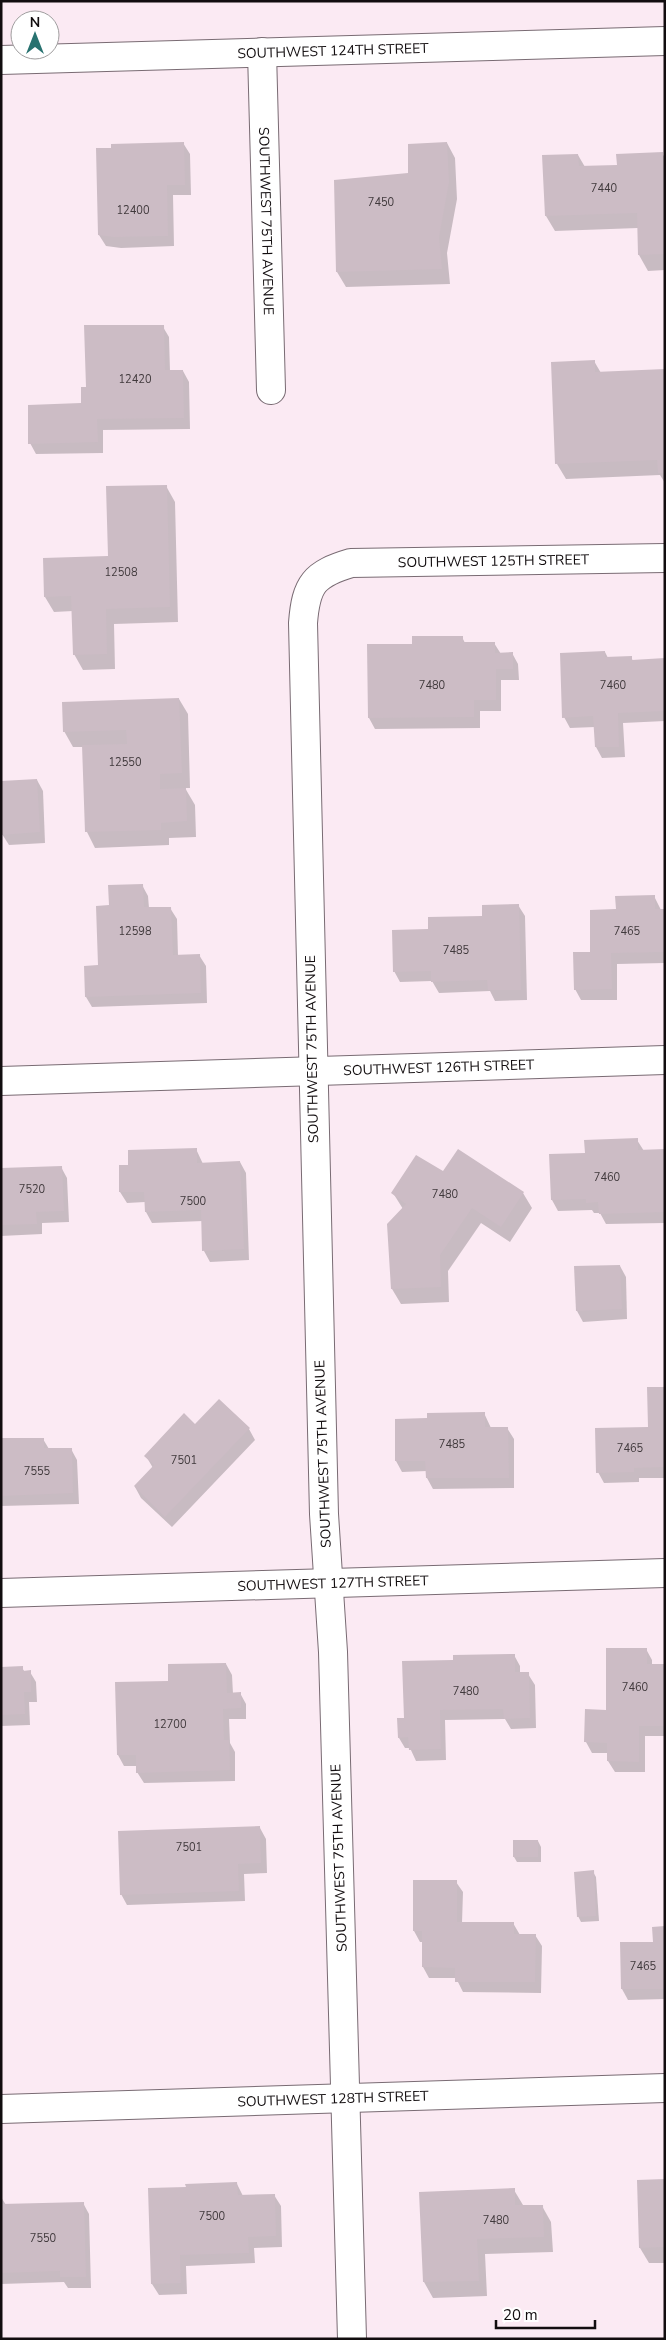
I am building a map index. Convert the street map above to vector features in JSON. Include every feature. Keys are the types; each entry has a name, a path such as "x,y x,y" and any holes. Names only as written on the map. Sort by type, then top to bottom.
{"street":[{"name":"SOUTHWEST 124TH STREET","path":"1,60 665,41"},
{"name":"SOUTHWEST 75TH AVENUE","path":"262,52 271,390"},
{"name":"SOUTHWEST 125TH STREET","path":"322,573 351,564 665,558"},
{"name":"SOUTHWEST 75TH AVENUE","path":"322,573 311,588 305,602 303,623 324,1514 333,1661 345,2025 345,2098 352,2339"},
{"name":"SOUTHWEST 126TH STREET","path":"1,1081 665,1060"},
{"name":"SOUTHWEST 127TH STREET","path":"1,1593 665,1573"},
{"name":"SOUTHWEST 128TH STREET","path":"1,2109 665,2088"}],"building":[{"path":"184,142 185,185 167,185 168,236 114,237 98,235 96,148 111,148 111,144"},
{"path":"447,142 449,182 439,237 442,269 336,272 334,180 408,173 408,144"},
{"path":"663,152 665,254 638,255 637,213 545,216 542,155 578,154 579,166 617,165 616,154"},
{"path":"84,325 164,325 165,370 183,370 184,418 97,419 98,442 28,444 28,405 81,403 81,387 86,387"},
{"path":"595,360 595,372 665,369 665,473 658,473 657,460 555,464 551,362"},
{"path":"167,485 170,607 106,609 107,654 73,655 71,596 44,597 43,558 108,556 106,486"},
{"path":"412,636 463,636 463,642 495,642 495,653 513,652 513,669 496,669 496,700 474,700 474,717 368,718 367,644 412,644"},
{"path":"605,651 605,657 632,656 632,660 665,658 665,711 618,713 619,747 595,747 593,716 562,718 560,653"},
{"path":"179,698 182,773 160,774 160,789 186,788 187,821 161,823 161,830 85,832 82,745 127,744 126,730 63,732 62,702"},
{"path":"37,779 40,832 1,835 1,781"},
{"path":"143,884 144,907 171,907 173,955 200,954 201,993 85,997 84,966 98,965 96,906 109,905 108,885"},
{"path":"655,895 655,909 665,909 665,952 611,953 612,989 574,990 573,952 590,952 590,910 616,909 615,896"},
{"path":"519,904 521,990 488,990 487,980 431,982 431,971 393,972 392,930 428,929 428,917 482,916 482,905"},
{"path":"638,1138 638,1150 665,1149 665,1212 599,1214 598,1202 586,1203 586,1199 551,1200 549,1154 585,1153 584,1140"},
{"path":"197,1148 197,1163 240,1161 244,1249 202,1251 201,1210 145,1212 144,1192 119,1192 119,1165 128,1165 128,1150"},
{"path":"458,1149 524,1192 501,1227 472,1208 440,1255 441,1287 391,1289 387,1224 406,1204 391,1193 416,1155 443,1171"},
{"path":"62,1166 64,1211 36,1212 37,1224 1,1225 1,1168"},
{"path":"620,1265 622,1309 576,1311 574,1266"},
{"path":"647,1387 665,1387 665,1467 634,1468 634,1472 596,1473 595,1428 648,1427"},
{"path":"219,1399 250,1428 165,1517 134,1486 154,1465 144,1456 184,1413 195,1424"},
{"path":"485,1412 485,1427 508,1427 509,1478 426,1478 425,1461 395,1461 395,1419 427,1418 427,1413"},
{"path":"1,1438 44,1438 44,1448 72,1448 73,1493 1,1496"},
{"path":"606,1648 647,1648 647,1664 665,1664 665,1726 639,1726 639,1762 607,1761 607,1743 584,1742 585,1709 606,1710"},
{"path":"515,1654 515,1672 529,1672 530,1718 504,1719 503,1709 440,1710 441,1749 409,1750 408,1737 398,1738 397,1718 404,1718 402,1661 453,1660 453,1655"},
{"path":"226,1663 227,1693 241,1692 241,1708 223,1709 224,1740 229,1740 230,1770 136,1773 136,1755 117,1755 115,1682 168,1681 168,1664"},
{"path":"23,1666 23,1671 31,1670 31,1692 24,1692 25,1714 1,1715 1,1667"},
{"path":"260,1826 261,1863 238,1864 239,1891 120,1895 118,1831"},
{"path":"513,1840 538,1840 538,1857 513,1857"},
{"path":"594,1870 596,1916 577,1917 574,1872"},
{"path":"413,1880 457,1880 457,1922 514,1922 514,1934 536,1934 535,1982 455,1982 455,1968 422,1967 422,1931 413,1931"},
{"path":"665,1926 665,1989 621,1989 620,1942 653,1942 652,1927"},
{"path":"665,2179 665,2247 639,2248 637,2180"},
{"path":"237,2182 238,2195 275,2194 276,2236 248,2237 249,2253 180,2255 181,2283 151,2284 148,2188 186,2187 185,2184"},
{"path":"515,2188 515,2205 543,2205 544,2237 477,2239 479,2281 423,2282 419,2192"},
{"path":"84,2202 86,2277 60,2277 60,2271 1,2273 1,2204"}]}
